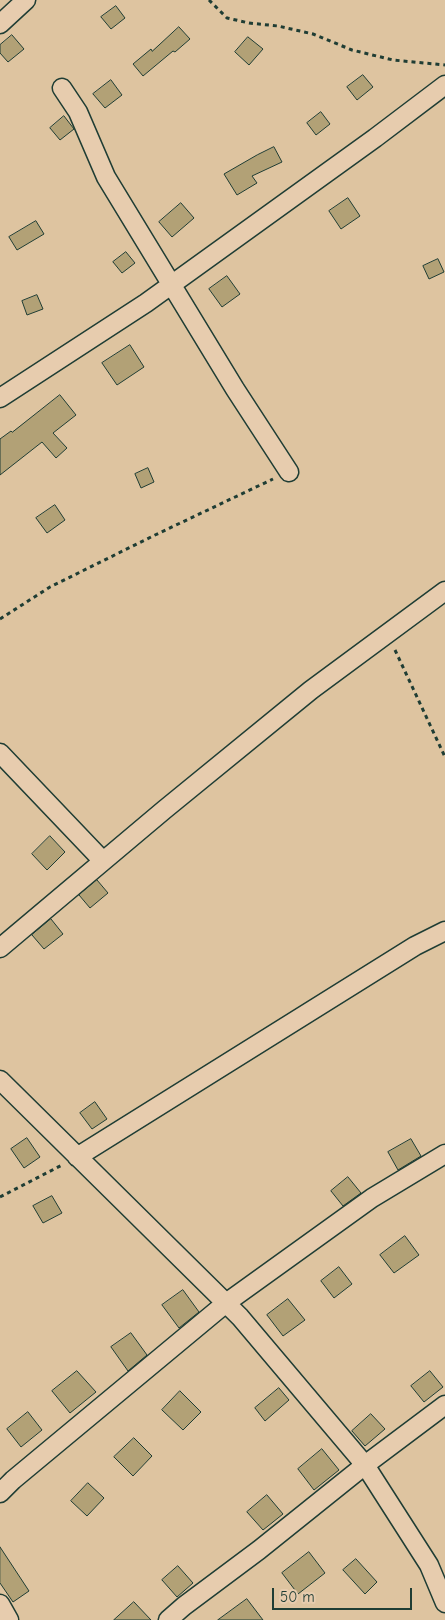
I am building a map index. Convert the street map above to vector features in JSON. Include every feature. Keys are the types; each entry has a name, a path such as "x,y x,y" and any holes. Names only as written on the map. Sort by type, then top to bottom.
{"street":[{"path":"0,24 26,0"},
{"path":"0,398 170,285 367,144 445,85"},
{"path":"62,88 78,112 106,178 170,285 289,472"},
{"path":"0,948 311,690 445,591"},
{"path":"0,753 103,861"},
{"path":"77,1157 414,946 445,931"},
{"path":"0,1080 240,1316 365,1465 429,1565 445,1603"},
{"path":"0,1493 226,1304 372,1198 445,1154"},
{"path":"168,1620 365,1465 445,1405"},
{"path":"0,1604 9,1620"}],"path":[{"path":"208,0 227,18 234,20 278,26 313,34 352,50 393,60 445,65"},
{"path":"0,619 50,587 289,472"},
{"path":"387,634 445,757"},
{"path":"0,1197 77,1157"}],"building":[{"path":"116,6 125,18 111,29 101,17"},
{"path":"179,27 190,39 143,76 133,64 151,49 152,51"},
{"path":"12,35 24,49 8,62 0,53 0,45"},
{"path":"248,37 263,49 249,65 235,52"},
{"path":"363,75 373,87 357,100 347,87"},
{"path":"111,80 122,95 105,108 93,94"},
{"path":"321,112 330,124 316,135 307,123"},
{"path":"64,116 74,129 60,140 50,128"},
{"path":"274,147 282,162 252,176 257,183 237,195 224,174"},
{"path":"348,198 360,216 341,229 329,211"},
{"path":"181,203 194,218 172,237 159,222"},
{"path":"36,221 44,234 17,250 9,237"},
{"path":"126,252 135,263 122,273 113,262"},
{"path":"438,259 444,272 429,279 423,266"},
{"path":"227,276 240,294 222,307 209,289"},
{"path":"37,295 43,309 27,315 22,301"},
{"path":"130,345 144,367 117,385 102,363"},
{"path":"60,395 76,415 53,433 67,448 56,458 42,442 0,475 0,439"},
{"path":"148,468 154,482 141,488 135,474"},
{"path":"55,505 65,520 47,533 36,518"},
{"path":"50,836 65,852 47,870 32,854"},
{"path":"97,880 108,893 90,908 79,895"},
{"path":"51,919 63,934 44,949 32,935"},
{"path":"95,1102 107,1119 92,1129 80,1113"},
{"path":"27,1138 40,1157 24,1168 11,1149"},
{"path":"411,1139 421,1156 398,1170 388,1152"},
{"path":"348,1177 361,1193 343,1206 331,1191"},
{"path":"52,1196 62,1213 43,1223 33,1206"},
{"path":"405,1236 419,1255 394,1273 380,1255"},
{"path":"339,1267 352,1284 334,1298 321,1281"},
{"path":"183,1290 199,1312 179,1328 162,1305"},
{"path":"288,1299 305,1320 283,1336 267,1315"},
{"path":"131,1333 147,1355 128,1371 111,1347"},
{"path":"77,1371 96,1392 70,1413 52,1391"},
{"path":"430,1371 443,1387 424,1402 411,1386"},
{"path":"279,1388 289,1400 265,1421 255,1408"},
{"path":"180,1391 201,1412 183,1430 162,1410"},
{"path":"28,1412 42,1430 21,1447 7,1429"},
{"path":"371,1414 385,1429 365,1446 352,1431"},
{"path":"134,1438 152,1456 133,1476 114,1457"},
{"path":"322,1449 339,1470 314,1490 298,1469"},
{"path":"88,1483 104,1498 87,1516 71,1501"},
{"path":"267,1495 283,1514 263,1530 247,1512"},
{"path":"0,1547 29,1591 13,1602 0,1583"},
{"path":"309,1552 325,1573 298,1594 282,1573"},
{"path":"356,1559 377,1582 365,1594 343,1570"},
{"path":"178,1566 193,1583 177,1597 162,1580"},
{"path":"247,1599 263,1620 218,1620"},
{"path":"134,1602 151,1620 114,1620"}]}
